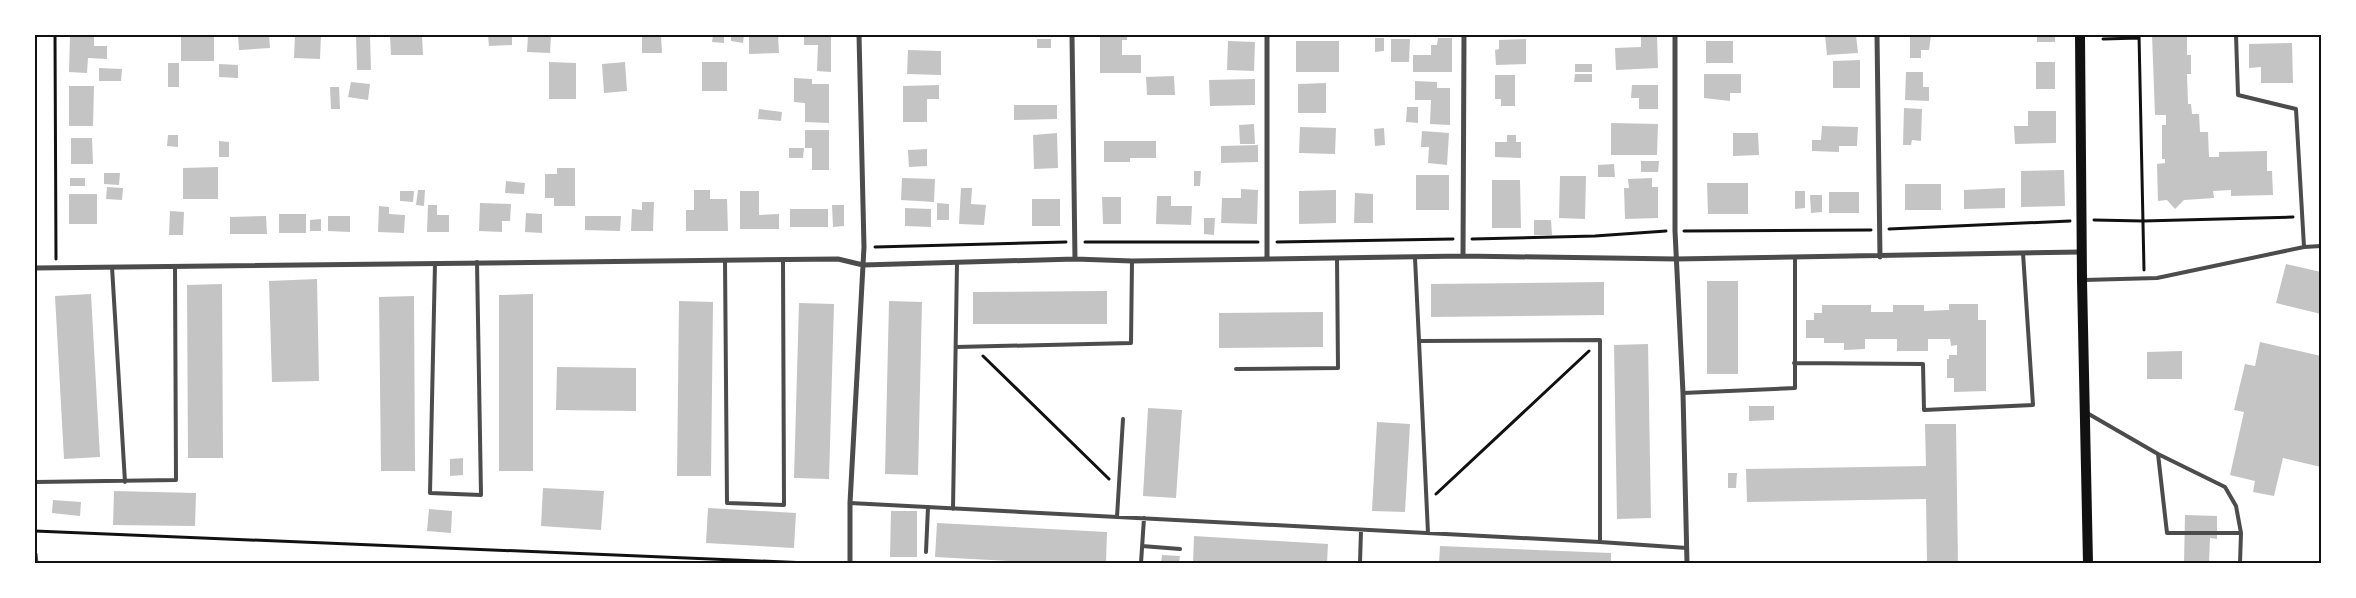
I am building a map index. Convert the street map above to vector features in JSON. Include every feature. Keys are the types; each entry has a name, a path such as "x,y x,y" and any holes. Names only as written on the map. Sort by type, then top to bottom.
{"main road":[{"path":"2080,35 2082,280 2088,563"}],"street":[{"path":"850,563 850,503 864,247 859,35"},
{"path":"1072,35 1075,259"},
{"path":"1267,35 1267,259"},
{"path":"1463,256 1464,35"},
{"path":"1675,35 1675,231 1683,393 1687,563"},
{"path":"1877,35 1878,230 1880,257"},
{"path":"35,268 838,259 863,265 1075,259 1132,261 1463,256 1676,259 1880,257 2082,252"},
{"path":"35,554 36,563"}],"lane":[{"path":"2236,35 2238,95 2296,109 2304,247"},
{"path":"2082,280 2157,278 2304,247 2321,246"},
{"path":"1794,363 1923,364 1924,410 2033,405 2022,253"},
{"path":"1236,369 1338,368 1338,258"},
{"path":"1415,258 1428,533"},
{"path":"1683,393 1794,388 1796,258"},
{"path":"724,260 727,503 784,505 782,260"},
{"path":"956,347 1131,343 1132,261"},
{"path":"435,263 430,493 481,495 478,262"},
{"path":"954,509 957,262"},
{"path":"35,482 176,480 175,266"},
{"path":"112,267 125,482"},
{"path":"1419,342 1600,340 1600,542"},
{"path":"2084,411 2158,454 2225,487 2236,506 2241,533 2240,563"},
{"path":"1116,517 1123,419"},
{"path":"2158,454 2167,533 2241,533"},
{"path":"850,503 1687,548"},
{"path":"926,552 928,507"},
{"path":"1141,563 1144,518"},
{"path":"1360,563 1361,530"},
{"path":"1142,546 1180,549"}],"path":[{"path":"55,35 56,267"},
{"path":"2103,39 2139,36 2144,278"},
{"path":"864,247 1171,240 1267,242 1463,239 1595,236 1675,231 1878,230 2082,220 2142,221 2302,216"},
{"path":"1426,503 1600,340"},
{"path":"974,347 1118,488"},
{"path":"35,531 809,563"}],"building":[{"path":"70,35 94,35 94,46 107,46 107,59 88,58 87,73 69,72"},
{"path":"181,35 214,35 214,61 181,61"},
{"path":"238,35 269,35 270,48 239,50"},
{"path":"295,35 321,35 320,59 294,58"},
{"path":"356,35 370,35 371,70 357,70"},
{"path":"390,35 422,35 423,55 391,55"},
{"path":"488,35 512,35 512,45 489,46"},
{"path":"528,35 551,35 550,53 527,52"},
{"path":"642,35 661,35 662,53 642,53"},
{"path":"713,35 724,35 724,43 712,42"},
{"path":"731,35 744,35 743,43 731,41"},
{"path":"749,35 778,35 779,53 749,54"},
{"path":"804,35 831,35 831,72 817,71 818,45 804,45"},
{"path":"1100,35 1127,35 1127,40 1122,40 1122,55 1141,55 1141,73 1100,73"},
{"path":"1641,35 1657,35 1658,68 1616,70 1615,48 1641,47"},
{"path":"1825,35 1856,35 1858,53 1827,55"},
{"path":"1910,35 1931,35 1929,50 1921,50 1921,58 1910,58"},
{"path":"2037,35 2055,35 2055,42 2037,42"},
{"path":"2152,35 2187,35 2187,55 2191,55 2191,74 2187,74 2188,104 2191,104 2192,114 2199,114 2200,132 2208,132 2209,157 2219,157 2219,152 2267,151 2267,171 2272,171 2273,195 2231,196 2231,190 2213,191 2214,198 2184,200 2175,209 2167,200 2158,201 2157,164 2165,163 2165,159 2162,159 2162,125 2166,125 2166,115 2155,115"},
{"path":"1375,38 1384,38 1384,51 1375,52"},
{"path":"1438,38 1452,38 1452,72 1413,72 1413,55 1431,55 1431,45 1437,45"},
{"path":"1037,39 1051,39 1051,48 1037,48"},
{"path":"1391,39 1410,39 1409,62 1391,62"},
{"path":"1526,39 1526,64 1496,65 1495,50 1499,49 1499,40"},
{"path":"1228,41 1255,42 1254,71 1227,70"},
{"path":"1296,41 1339,41 1339,72 1296,72"},
{"path":"1706,41 1733,41 1733,63 1706,63"},
{"path":"2292,43 2293,83 2261,83 2261,67 2249,68 2249,44"},
{"path":"908,50 941,51 941,75 907,74"},
{"path":"1860,60 1860,88 1833,88 1833,61"},
{"path":"549,62 576,63 576,99 549,99"},
{"path":"625,62 627,91 604,93 602,64"},
{"path":"702,62 727,62 727,91 702,91"},
{"path":"2036,62 2055,62 2055,89 2036,89"},
{"path":"168,63 179,63 179,87 168,87"},
{"path":"219,64 238,65 238,78 219,77"},
{"path":"1575,64 1592,64 1592,72 1575,72"},
{"path":"99,68 122,69 121,81 99,81"},
{"path":"1906,72 1923,72 1923,87 1929,87 1929,101 1905,100"},
{"path":"1575,74 1592,74 1592,82 1574,82"},
{"path":"1704,74 1741,74 1741,93 1730,93 1730,101 1704,98"},
{"path":"1495,75 1515,75 1515,106 1501,106 1501,99 1495,99"},
{"path":"1174,76 1175,95 1147,95 1146,77"},
{"path":"794,78 812,79 812,84 829,84 829,123 805,122 805,103 794,102"},
{"path":"1255,79 1255,105 1210,106 1209,80"},
{"path":"1415,81 1437,82 1437,88 1450,88 1450,125 1430,124 1431,100 1415,100"},
{"path":"351,82 370,84 368,100 348,97"},
{"path":"1326,83 1326,113 1298,113 1298,84"},
{"path":"939,85 939,99 927,99 927,122 903,122 903,86"},
{"path":"1632,85 1658,85 1658,109 1639,109 1639,98 1631,98"},
{"path":"69,86 94,86 93,126 69,126"},
{"path":"330,87 339,87 340,109 331,109"},
{"path":"1014,105 1057,105 1057,119 1014,120"},
{"path":"1407,107 1418,107 1418,123 1406,122"},
{"path":"1904,108 1922,109 1921,141 1912,140 1911,145 1903,145"},
{"path":"759,109 782,112 781,121 758,119"},
{"path":"2028,111 2056,111 2056,143 2015,144 2014,126 2028,126"},
{"path":"1611,123 1658,124 1657,155 1611,155"},
{"path":"1254,124 1255,144 1240,144 1239,125"},
{"path":"1822,126 1858,127 1857,146 1839,146 1839,152 1812,151 1812,140 1821,140"},
{"path":"1300,127 1336,128 1335,154 1299,153"},
{"path":"1384,128 1385,145 1375,146 1374,129"},
{"path":"805,130 829,130 829,170 812,170 812,148 805,148"},
{"path":"1422,131 1449,133 1447,165 1428,163 1429,147 1421,147"},
{"path":"1057,133 1058,168 1034,169 1033,135"},
{"path":"1733,133 1758,133 1759,155 1733,156"},
{"path":"168,135 178,135 178,147 167,146"},
{"path":"1507,135 1516,135 1516,142 1521,142 1521,158 1495,157 1495,142 1507,142"},
{"path":"71,138 92,138 93,164 71,164"},
{"path":"219,141 229,142 229,157 219,157"},
{"path":"1104,141 1156,141 1156,158 1130,158 1130,162 1104,162"},
{"path":"1258,145 1258,162 1221,163 1221,146"},
{"path":"789,148 804,148 803,158 789,158"},
{"path":"927,149 927,166 909,167 908,150"},
{"path":"1641,161 1659,161 1658,172 1641,172"},
{"path":"1614,164 1615,177 1598,177 1598,165"},
{"path":"218,167 218,199 183,199 183,168"},
{"path":"557,168 575,168 575,206 554,206 554,198 545,198 545,174 557,174"},
{"path":"2064,170 2065,206 2021,207 2021,171"},
{"path":"1194,171 1201,171 1200,186 1194,186"},
{"path":"104,173 120,173 119,185 104,184"},
{"path":"1416,175 1449,175 1449,210 1416,210"},
{"path":"1560,176 1586,176 1585,219 1559,218"},
{"path":"70,178 85,178 85,186 70,186"},
{"path":"902,178 935,179 934,202 901,200"},
{"path":"1652,178 1652,187 1658,187 1658,218 1625,219 1624,188 1629,188 1628,179"},
{"path":"1492,180 1520,180 1521,228 1492,228"},
{"path":"506,181 525,183 524,194 505,193"},
{"path":"1707,183 1748,183 1748,214 1708,214"},
{"path":"1905,184 1941,184 1941,210 1905,210"},
{"path":"107,187 123,188 122,200 106,199"},
{"path":"961,188 972,188 971,204 986,205 984,225 959,224"},
{"path":"2005,188 2005,208 1964,209 1964,190"},
{"path":"1241,189 1258,190 1257,224 1221,223 1222,198 1241,198"},
{"path":"418,190 425,190 424,206 416,205"},
{"path":"694,190 710,190 710,199 727,199 728,231 686,231 686,210 694,210"},
{"path":"1336,190 1336,223 1299,224 1299,191"},
{"path":"400,191 414,191 413,202 400,201"},
{"path":"740,191 759,191 759,215 779,214 779,229 740,229"},
{"path":"1795,191 1805,191 1805,208 1795,209"},
{"path":"1829,192 1859,192 1859,213 1829,213"},
{"path":"1355,193 1373,194 1373,223 1354,223"},
{"path":"69,194 97,194 97,224 69,224"},
{"path":"1810,195 1822,195 1822,212 1811,213"},
{"path":"1157,196 1171,196 1171,206 1192,206 1191,225 1156,224"},
{"path":"1102,197 1121,197 1121,224 1103,224"},
{"path":"1032,199 1060,199 1060,226 1032,226"},
{"path":"642,202 654,202 653,231 631,231 632,209 642,210"},
{"path":"480,203 511,204 510,221 502,221 502,232 479,231"},
{"path":"937,203 949,204 949,220 937,220"},
{"path":"428,205 437,205 437,215 449,215 449,232 427,232"},
{"path":"832,205 844,205 844,226 833,227"},
{"path":"379,206 389,207 389,214 405,215 404,233 378,232"},
{"path":"905,208 931,209 931,227 905,226"},
{"path":"790,209 828,209 828,227 790,227"},
{"path":"170,211 184,212 183,235 169,235"},
{"path":"526,213 542,214 542,233 525,232"},
{"path":"279,214 306,214 306,233 279,233"},
{"path":"266,216 267,234 230,234 230,217"},
{"path":"328,216 350,216 350,232 328,231"},
{"path":"585,216 621,216 620,231 585,230"},
{"path":"1204,218 1215,218 1214,235 1204,234"},
{"path":"321,219 321,231 310,231 310,220"},
{"path":"1534,220 1551,220 1552,235 1534,235"},
{"path":"2286,264 2321,272 2321,314 2276,303"},
{"path":"317,279 319,381 272,382 269,281"},
{"path":"1707,281 1738,281 1738,374 1707,374"},
{"path":"1604,282 1604,315 1431,317 1431,284"},
{"path":"222,284 223,458 188,458 187,285"},
{"path":"1107,291 1107,324 973,324 973,292"},
{"path":"91,294 100,457 64,459 55,296"},
{"path":"533,294 533,471 499,471 499,295"},
{"path":"414,296 415,471 381,471 379,297"},
{"path":"679,301 713,302 711,476 677,476"},
{"path":"889,301 922,302 918,475 885,474"},
{"path":"799,303 834,304 829,479 794,478"},
{"path":"1949,304 1978,304 1978,320 1986,320 1986,391 1954,392 1954,378 1947,378 1947,359 1949,359 1949,355 1957,355 1957,345 1951,346 1950,339 1928,339 1928,351 1897,351 1897,339 1865,339 1865,349 1844,350 1844,343 1824,343 1824,338 1806,338 1806,320 1814,320 1814,313 1822,313 1822,305 1871,305 1871,312 1893,312 1893,305 1924,305 1924,311 1949,310"},
{"path":"1323,312 1323,347 1219,348 1219,313"},
{"path":"2260,342 2321,356 2321,467 2283,458 2274,496 2253,492 2255,481 2230,475 2244,412 2234,410 2245,364 2255,366"},
{"path":"1648,344 1651,518 1617,519 1614,345"},
{"path":"2182,351 2182,379 2147,379 2147,352"},
{"path":"557,367 636,368 636,411 556,410"},
{"path":"1749,406 1774,406 1774,420 1749,421"},
{"path":"1148,408 1182,410 1176,498 1143,496"},
{"path":"1377,422 1410,424 1405,512 1372,511"},
{"path":"1925,424 1956,424 1958,563 1927,563 1926,499 1747,502 1746,469 1926,466"},
{"path":"463,458 463,475 450,476 450,459"},
{"path":"1728,473 1737,473 1736,488 1728,488"},
{"path":"543,488 604,491 601,530 541,526"},
{"path":"114,491 196,493 195,526 113,525"},
{"path":"53,500 81,502 80,516 52,513"},
{"path":"708,508 796,513 794,548 706,543"},
{"path":"429,509 452,511 451,533 427,531"},
{"path":"891,511 917,511 917,557 890,557"},
{"path":"2185,515 2217,516 2217,539 2210,538 2209,563 2184,563"},
{"path":"937,523 1107,532 1106,563 1044,563 935,557"},
{"path":"1194,536 1328,544 1327,563 1193,563"},
{"path":"1440,546 1611,553 1611,563 1439,563"},
{"path":"1162,555 1180,556 1179,563 1161,563"}]}
